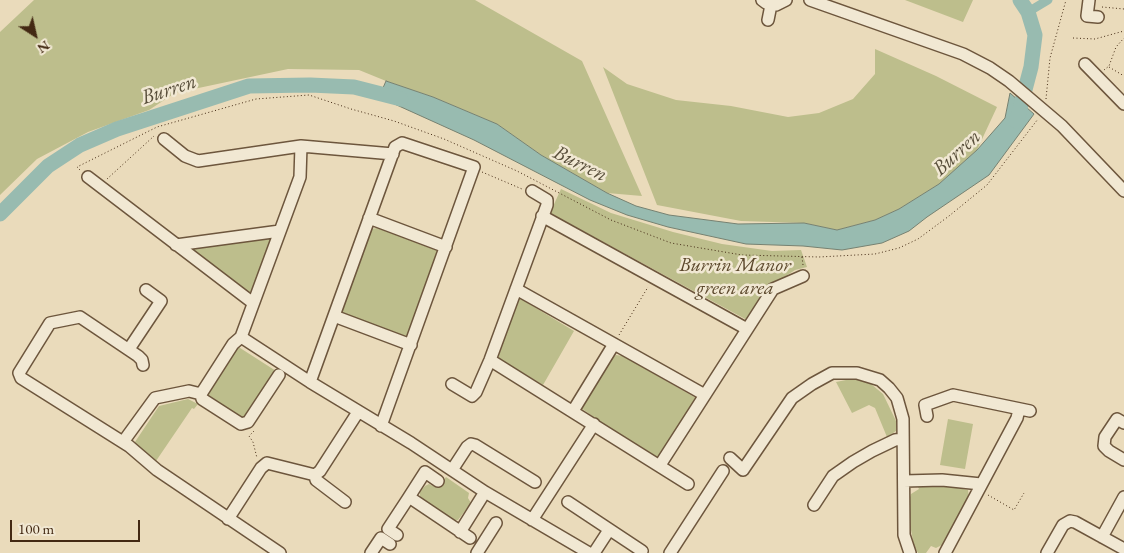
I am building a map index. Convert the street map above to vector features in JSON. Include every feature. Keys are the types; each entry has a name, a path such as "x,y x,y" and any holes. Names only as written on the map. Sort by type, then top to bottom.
{"street":[{"path":"768,20 766,2 780,4 786,0"},
{"path":"810,0 964,54 990,68 1009,81 1062,126 1124,191"},
{"path":"1088,3 1087,16 1098,17"},
{"path":"1086,64 1124,104"},
{"path":"162,136 185,156 198,161 301,146 393,154"},
{"path":"310,382 395,147 402,143 474,167 381,426"},
{"path":"201,394 233,344 241,337 300,177 301,146"},
{"path":"88,177 253,302"},
{"path":"452,384 472,396 476,392 490,360 547,205 547,200 532,191"},
{"path":"542,216 747,329"},
{"path":"369,218 446,247"},
{"path":"176,245 280,232"},
{"path":"660,465 773,289 804,276"},
{"path":"516,289 705,395"},
{"path":"129,349 161,301 146,290"},
{"path":"334,316 411,345"},
{"path":"143,365 142,359 129,349 80,317 50,323 19,373 21,378 123,442 157,470 280,553"},
{"path":"241,337 485,492 589,553"},
{"path":"573,411 614,344"},
{"path":"490,360 688,484"},
{"path":"730,458 743,470 792,398 812,384 832,374 857,373 880,380 896,398 904,419 902,439 904,535 910,553"},
{"path":"201,394 202,399 241,424 248,422 279,375"},
{"path":"123,442 155,398 189,391 201,394"},
{"path":"927,416 925,405 953,395 1025,410 1017,418 945,553"},
{"path":"228,519 261,468 267,463 270,462 307,475 315,475 320,471 358,412"},
{"path":"1124,423 1117,419 1105,438 1104,446 1124,460"},
{"path":"532,520 594,424"},
{"path":"814,505 834,476 872,451 895,440 902,439"},
{"path":"452,470 471,444 535,482"},
{"path":"670,553 722,471"},
{"path":"371,553 381,538 394,539 388,529 425,472 438,481"},
{"path":"315,475 316,480 346,502"},
{"path":"904,481 942,480 980,487"},
{"path":"460,532 485,492"},
{"path":"409,496 470,538"},
{"path":"1102,537 1124,497"},
{"path":"568,502 642,551 641,553"},
{"path":"1047,553 1066,518 1124,549"},
{"path":"477,553 496,523"},
{"path":"594,553 609,530"}],"path":[{"path":"77,167 157,127 256,99 309,94 444,139 517,171 611,220 671,243 742,255 819,257 875,254 899,248 918,240 988,184 1040,107 1050,58 1066,0"},
{"path":"1088,3 1124,9"},
{"path":"1073,38 1095,39 1124,31"},
{"path":"1097,76 1109,66 1116,47 1124,38"},
{"path":"1109,66 1124,76"},
{"path":"100,186 145,145 152,136 162,136"},
{"path":"474,167 525,190 532,191"},
{"path":"614,344 653,277"},
{"path":"256,428 249,436 253,442 261,468"},
{"path":"980,487 1014,510 1024,493"}],"green space":[{"path":"34,0 475,0 582,61 642,196 607,193 541,155 497,124 433,97 359,70 288,69 175,93 149,110 88,132 37,159 0,195 0,32"},
{"path":"905,0 973,0 963,22"},
{"path":"875,49 936,76 997,107 977,150 939,184 899,209 875,220 837,230 804,223 741,221 657,205 603,67 627,84 676,100 731,106 788,117 819,113 853,99 875,74"},
{"name":"Burrin Manor green area","path":"561,189 611,213 673,232 722,244 772,251 801,250 807,267 795,270 768,288 747,320 550,213"},
{"path":"377,228 438,251 410,334 406,338 341,313 340,310 371,229"},
{"path":"268,236 271,240 252,291 249,294 193,252 195,248"},
{"path":"518,299 574,331 543,385 498,358"},
{"path":"237,346 276,371 244,419 208,400 206,393"},
{"path":"616,355 623,356 696,398 698,401 663,455 657,458 652,458 581,408"},
{"path":"859,380 871,384 883,394 896,421 896,431 887,437 875,408 869,405 852,413 836,382"},
{"path":"188,399 198,404 194,409 192,408 156,461 135,442 159,406"},
{"path":"948,419 973,424 965,469 940,465"},
{"path":"446,477 469,493 468,498 471,503 458,520 454,520 422,500 420,496 420,492 425,486 429,484 437,488"},
{"path":"942,485 968,490 969,499 944,544 936,548 931,546 926,553 918,553 914,546 911,530 909,501 911,494 919,489 918,487"}],"water":[{"path":"386,81 433,97 497,124 541,155 607,193 636,206 669,215 738,224 804,223 837,230 875,220 899,209 939,184 977,150 1005,118 1010,93 1034,114 989,175 909,231 882,243 842,250 803,246 746,244 668,227 627,215 590,200 474,140 379,97"}],"waterway":[{"name":"Burren","path":"1016,121 1031,67 1035,35 1028,12 1020,0"},
{"path":"1028,12 1048,0"},
{"name":"Burren","path":"0,214 48,166 80,145 117,129 249,86 310,85 354,87 401,99"}]}
